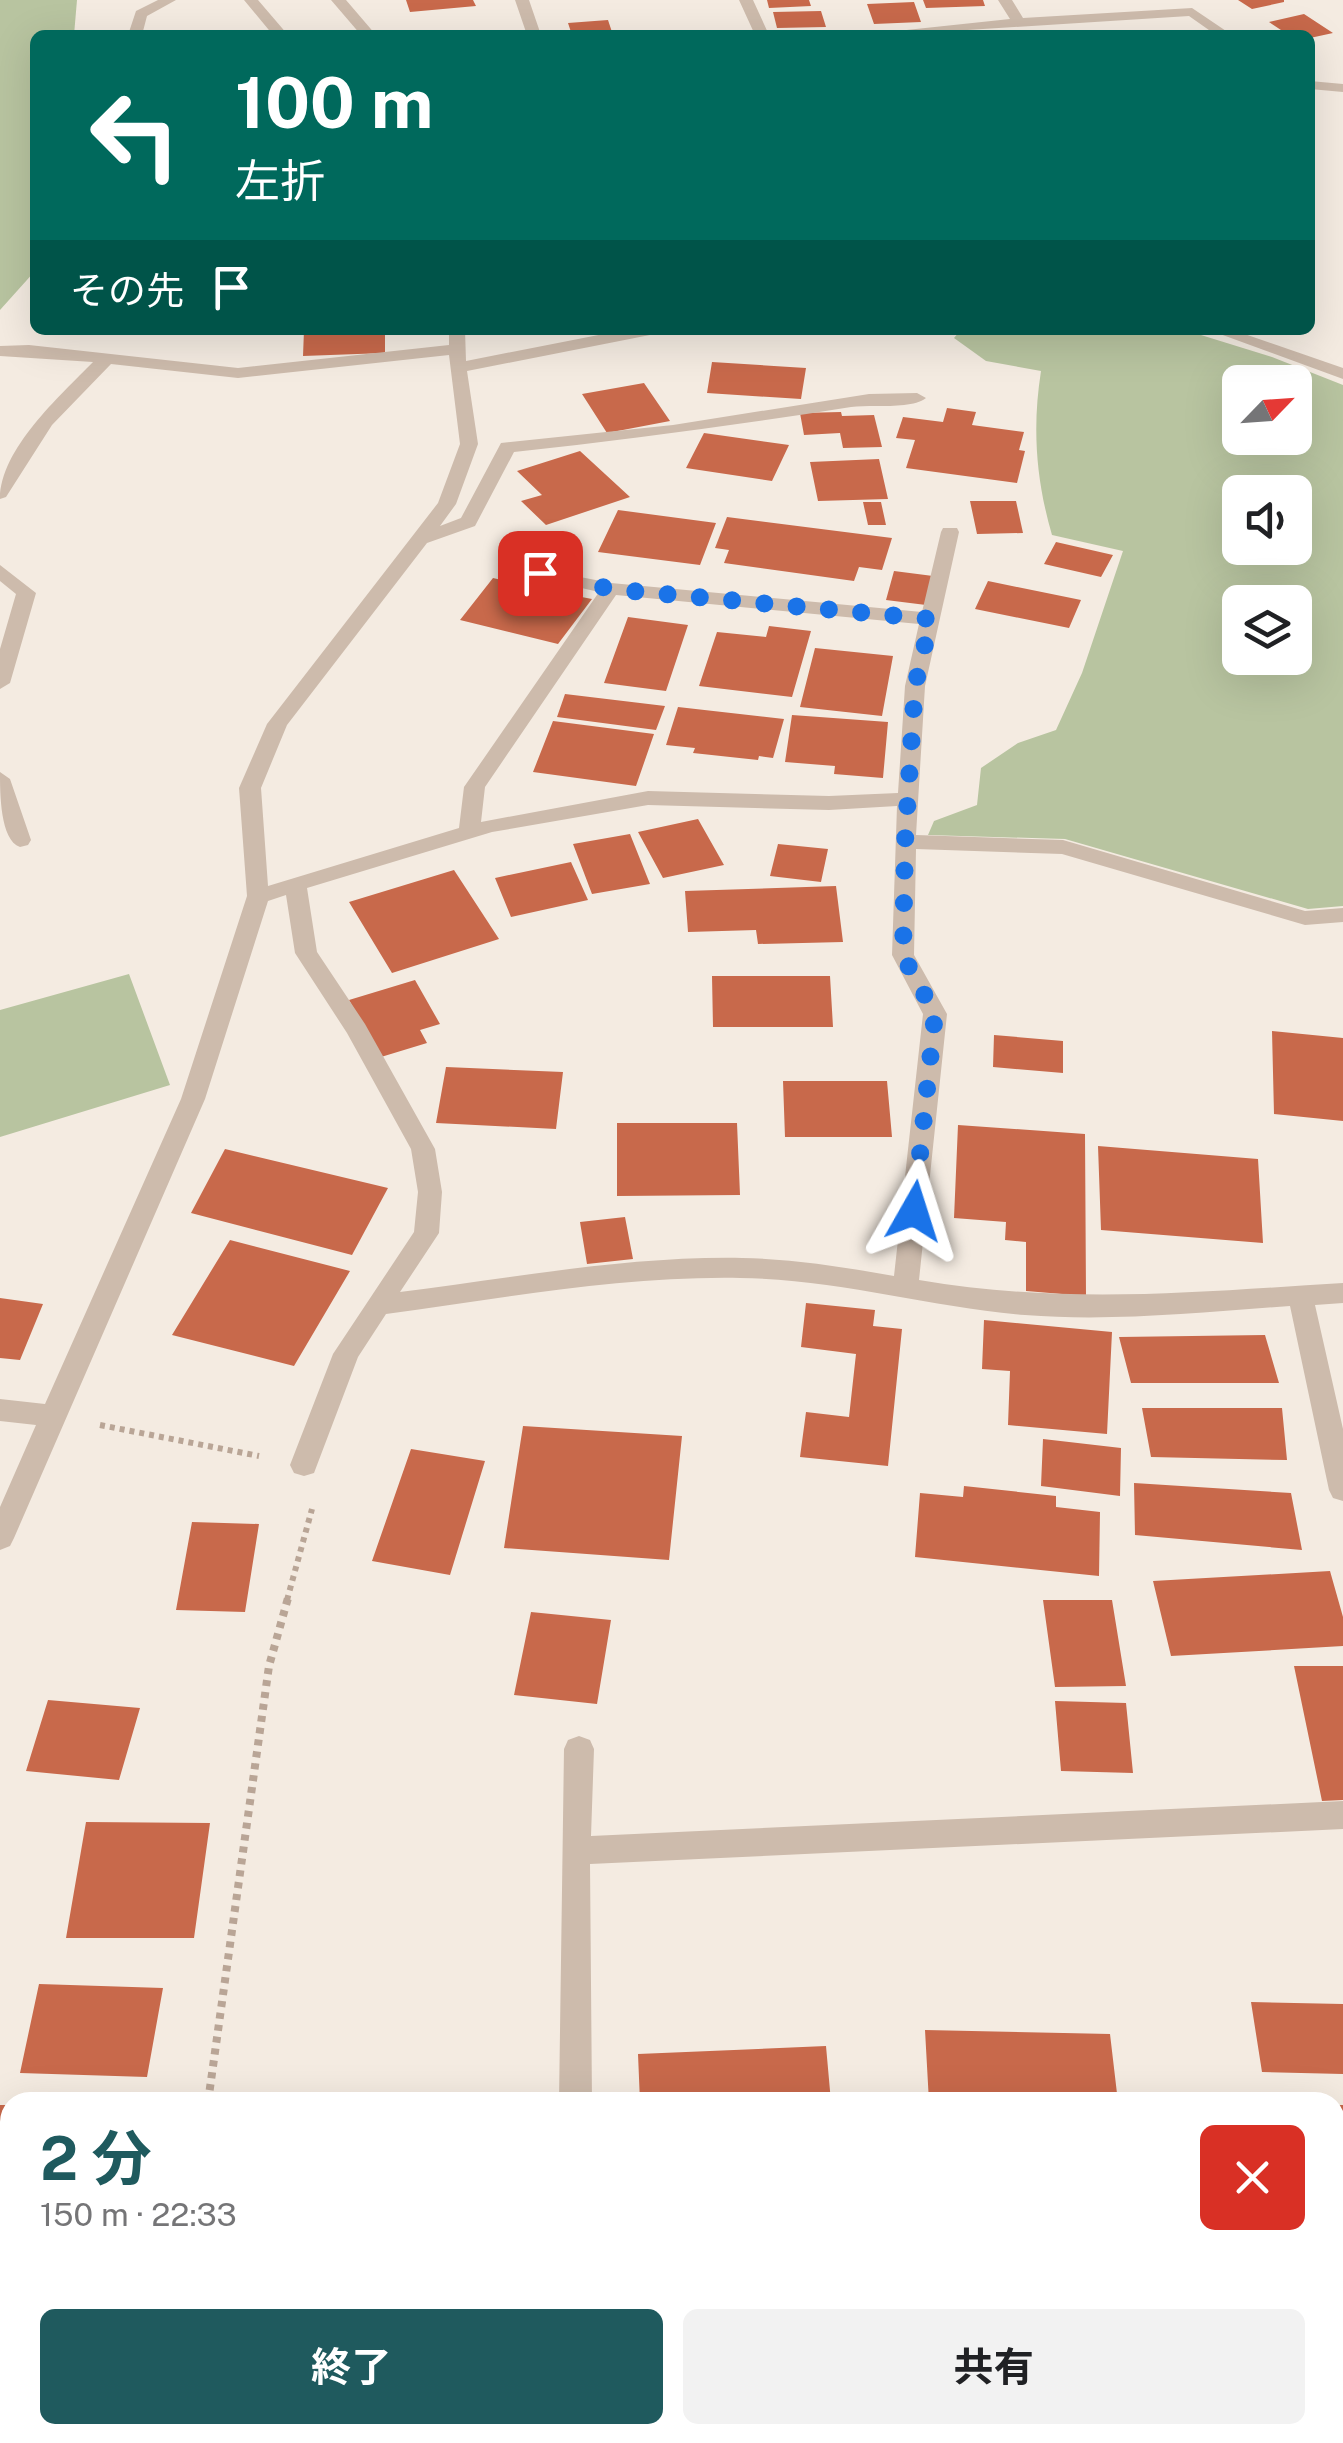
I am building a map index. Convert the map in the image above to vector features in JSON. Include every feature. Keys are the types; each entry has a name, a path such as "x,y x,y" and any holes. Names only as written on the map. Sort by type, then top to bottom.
{"street":[{"path":"137,30 140,14 169,0"},
{"path":"251,0 277,30"},
{"path":"338,0 365,30"},
{"path":"522,0 532,30"},
{"path":"746,0 760,30"},
{"path":"1006,0 1019,22"},
{"path":"1158,0 1170,14"},
{"path":"945,30 1192,12 1218,30"},
{"path":"1315,85 1343,88"},
{"path":"0,1538 193,1099 258,896 250,788 277,724 447,504 469,444 458,335"},
{"path":"0,352 30,350 238,373 458,359 617,335"},
{"path":"1231,335 1343,374"},
{"path":"0,492 45,422 105,360"},
{"path":"420,539 468,522 507,446 673,430 869,399 917,398"},
{"path":"905,1290 935,1014 903,956 905,842 915,686 950,532"},
{"path":"505,565 611,589 931,619"},
{"path":"0,571 26,592 0,683"},
{"path":"468,832 475,787 611,589"},
{"path":"0,779 20,840"},
{"path":"258,896 468,832 648,798 830,804 909,799"},
{"path":"905,842 1063,847 1306,918 1343,915"},
{"path":"296,885 306,953 356,1030 424,1149 430,1192 426,1233 346,1354 304,1464"},
{"path":"380,1305 622,1274 742,1268 826,1275 905,1290 1063,1307 1343,1294"},
{"path":"1300,1296 1343,1490"},
{"path":"0,1410 54,1416"},
{"path":"576,2092 575,1852 579,1748"},
{"path":"575,1852 1343,1815"}],"path":[{"path":"54,1416 304,1464 320,1482 269,1666 209,2092"}],"green space":[{"path":"0,0 77,0 74,30 30,30 30,277 0,310"},
{"path":"1201,335 1292,365 1222,365 1222,455 1312,455 1312,373 1343,385 1343,906 1308,909 1065,839 928,835 934,821 977,805 981,768 1018,743 1056,730 1082,673 1123,551 1052,535 1037,454 1041,371 986,361 954,338"},
{"path":"129,974 170,1085 0,1137 0,1010"}],"building":[{"path":"406,0 473,0 476,6 410,12"},
{"path":"767,0 809,0 811,6 769,8"},
{"path":"923,0 983,0 985,6 926,8"},
{"path":"1238,0 1284,0 1284,2 1252,9"},
{"path":"914,2 921,22 874,24 867,4"},
{"path":"821,11 826,27 777,28 773,12"},
{"path":"1304,14 1333,33 1315,37 1315,30 1281,30 1269,22"},
{"path":"608,20 611,30 570,30 568,23"},
{"path":"304,335 385,335 385,353 303,356"},
{"path":"712,362 806,368 801,399 707,393"},
{"path":"644,383 670,421 607,433 582,394"},
{"path":"947,408 976,412 972,425 1024,432 1019,450 1025,451 1017,483 906,468 915,440 896,438 903,417 943,422"},
{"path":"841,412 842,416 874,415 882,447 843,448 840,433 804,435 800,413"},
{"path":"704,433 789,445 772,481 686,468"},
{"path":"580,451 630,497 546,525 521,501 542,495 517,471"},
{"path":"879,459 888,499 818,501 810,462"},
{"path":"970,501 1016,501 1023,533 977,534"},
{"path":"863,502 881,502 886,525 868,525"},
{"path":"618,510 716,523 700,565 598,552"},
{"path":"727,517 892,538 882,570 859,567 854,581 724,563 729,550 715,548"},
{"path":"1056,542 1113,555 1101,577 1044,564"},
{"path":"894,571 933,576 926,605 886,600"},
{"path":"493,578 592,599 558,644 460,620"},
{"path":"988,581 1081,600 1069,628 975,609"},
{"path":"628,617 688,625 666,691 604,683"},
{"path":"769,626 811,631 792,697 699,686 717,632 766,637"},
{"path":"815,648 893,656 882,716 800,707"},
{"path":"565,694 665,706 656,730 557,717"},
{"path":"678,707 784,719 773,758 693,753 695,748 666,745"},
{"path":"792,715 888,722 883,778 834,774 835,766 785,762"},
{"path":"553,721 654,734 636,786 533,772"},
{"path":"698,819 724,865 663,878 638,832"},
{"path":"630,834 650,884 592,894 573,844"},
{"path":"778,844 828,849 821,882 770,876"},
{"path":"571,862 588,900 511,917 495,878"},
{"path":"454,870 499,939 392,973 349,902"},
{"path":"836,886 843,942 758,944 756,930 688,932 685,891"},
{"path":"712,976 830,976 833,1027 713,1027"},
{"path":"415,980 440,1024 420,1030 427,1043 381,1057 349,1000"},
{"path":"1272,1031 1343,1038 1343,1121 1274,1114"},
{"path":"994,1035 1063,1041 1063,1073 993,1067"},
{"path":"446,1067 563,1072 556,1129 436,1123"},
{"path":"783,1081 887,1081 892,1137 785,1137"},
{"path":"617,1123 737,1123 740,1195 617,1196"},
{"path":"958,1125 1085,1134 1086,1296 1026,1291 1026,1242 1005,1240 1006,1222 954,1218"},
{"path":"1098,1146 1258,1159 1263,1243 1101,1230"},
{"path":"225,1149 388,1188 352,1255 191,1213"},
{"path":"625,1217 633,1259 587,1264 580,1222"},
{"path":"230,1240 350,1271 294,1366 172,1335"},
{"path":"0,1298 43,1304 20,1360 0,1358"},
{"path":"806,1303 875,1310 873,1326 902,1329 888,1466 800,1457 806,1412 849,1417 856,1354 801,1347"},
{"path":"984,1320 1112,1332 1107,1434 1008,1425 1010,1371 982,1369"},
{"path":"1265,1335 1279,1383 1131,1383 1119,1337"},
{"path":"1142,1408 1282,1408 1287,1460 1151,1457"},
{"path":"523,1426 682,1436 669,1560 504,1548"},
{"path":"1043,1439 1121,1448 1120,1496 1041,1486"},
{"path":"411,1449 485,1461 450,1575 372,1561"},
{"path":"1134,1483 1291,1493 1302,1550 1135,1535"},
{"path":"964,1486 1056,1496 1056,1507 1100,1512 1099,1576 915,1557 920,1493 963,1497"},
{"path":"192,1522 259,1524 245,1612 176,1610"},
{"path":"1330,1571 1343,1617 1343,1646 1171,1656 1153,1581"},
{"path":"1043,1600 1112,1600 1126,1686 1055,1687"},
{"path":"531,1612 611,1620 597,1704 514,1695"},
{"path":"1294,1666 1343,1666 1343,1800 1322,1801"},
{"path":"48,1700 140,1708 119,1780 26,1771"},
{"path":"1055,1701 1126,1703 1133,1773 1061,1771"},
{"path":"86,1822 210,1823 194,1938 66,1938"},
{"path":"39,1984 163,1988 147,2077 20,2073"},
{"path":"1251,2002 1343,2004 1343,2074 1262,2072"},
{"path":"925,2030 1110,2034 1117,2092 928,2092"},
{"path":"826,2046 830,2092 640,2092 638,2054"}],"route":[{"path":"540,573 611,589 931,619 915,686 905,842 903,956 935,1014 914,1211"}]}
